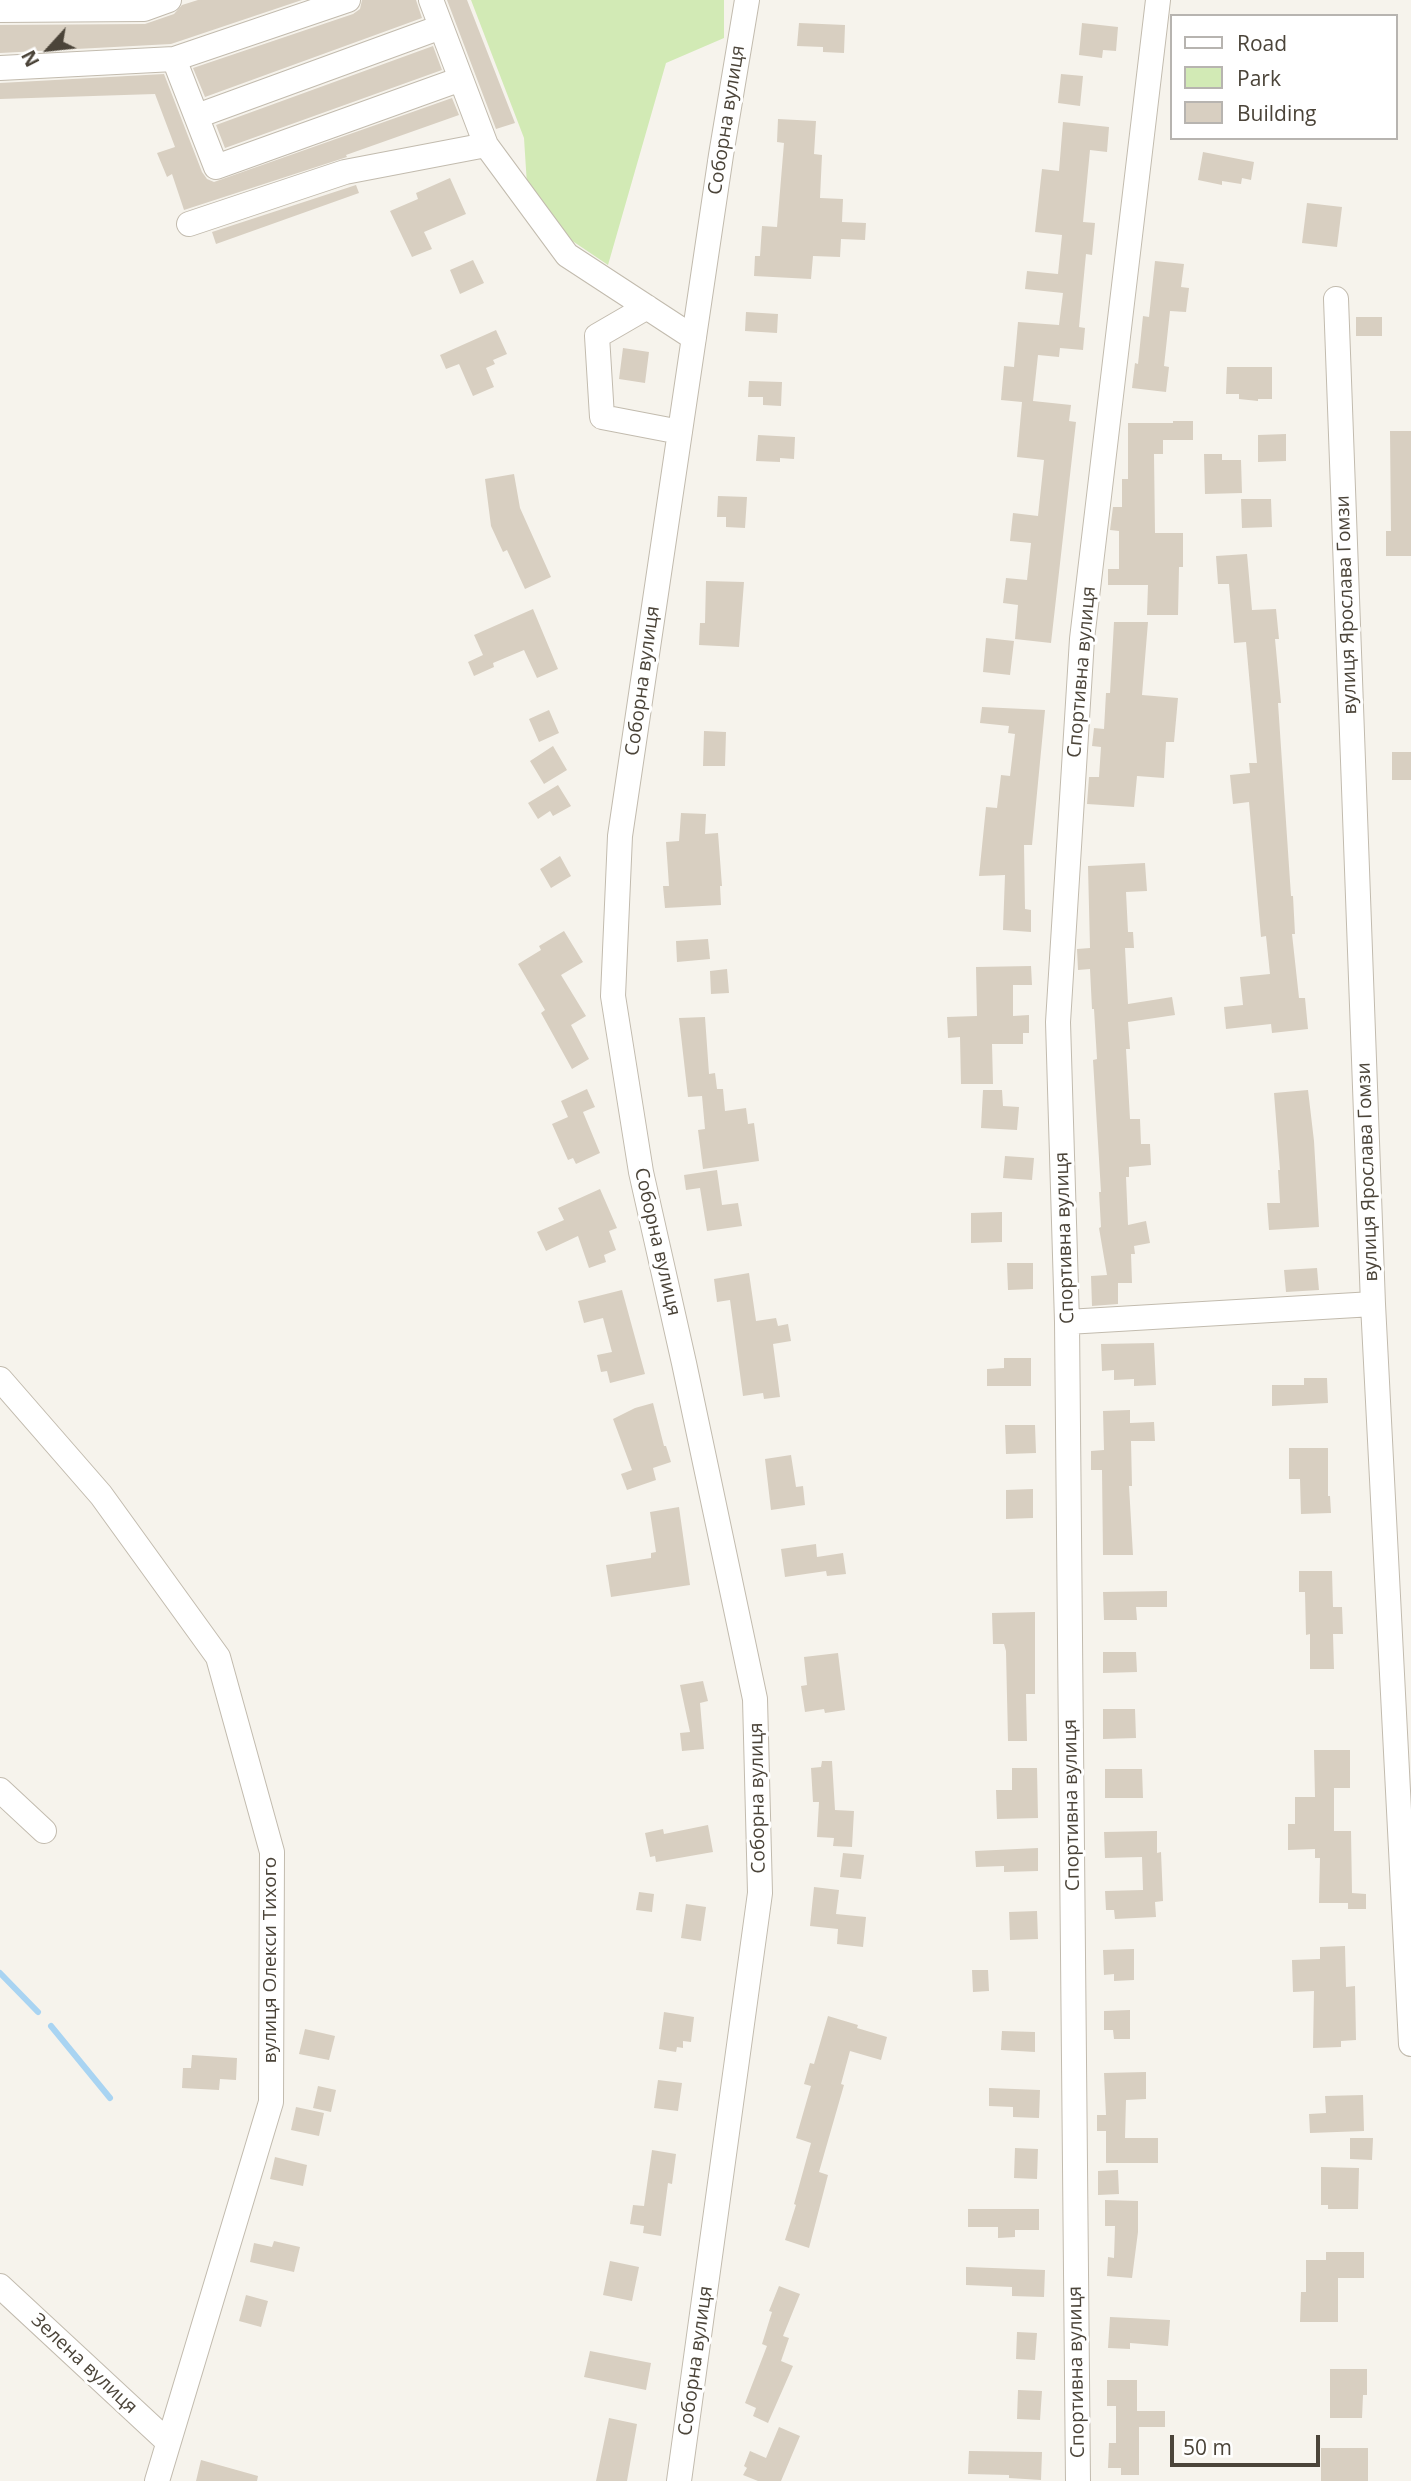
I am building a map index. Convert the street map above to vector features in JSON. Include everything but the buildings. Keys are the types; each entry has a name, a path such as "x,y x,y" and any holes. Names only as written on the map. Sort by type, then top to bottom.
{"street":[{"path":"0,10 144,9 169,0"},
{"path":"0,68 174,59 348,0"},
{"path":"431,0 486,145 567,255 694,338"},
{"name":"Соборна вулиця","path":"679,2481 760,1893 755,1699 641,1172 613,996 620,836 747,0"},
{"name":"Спортивна вулиця","path":"1079,2481 1067,1322 1058,1022 1082,639 1158,0"},
{"path":"197,116 441,27"},
{"path":"174,59 216,167 461,79"},
{"path":"189,224 345,172 486,145"},
{"name":"вулиця Ярослава Гомзи","path":"1336,299 1373,1304 1411,2044"},
{"path":"647,307 597,336 602,417 680,432"},
{"path":"1067,1322 1373,1304"},
{"name":"вулиця Олекси Тихого","path":"0,1379 101,1495 218,1657 272,1852 271,2102 157,2481"},
{"path":"0,1790 44,1831"},
{"name":"Зелена вулиця","path":"0,2286 167,2441"}],"green space":[{"path":"471,0 724,0 724,38 666,63 608,265 568,238 527,185 524,138"}],"waterway":[{"path":"0,1973 38,2012"},
{"path":"51,2026 110,2098"}]}
